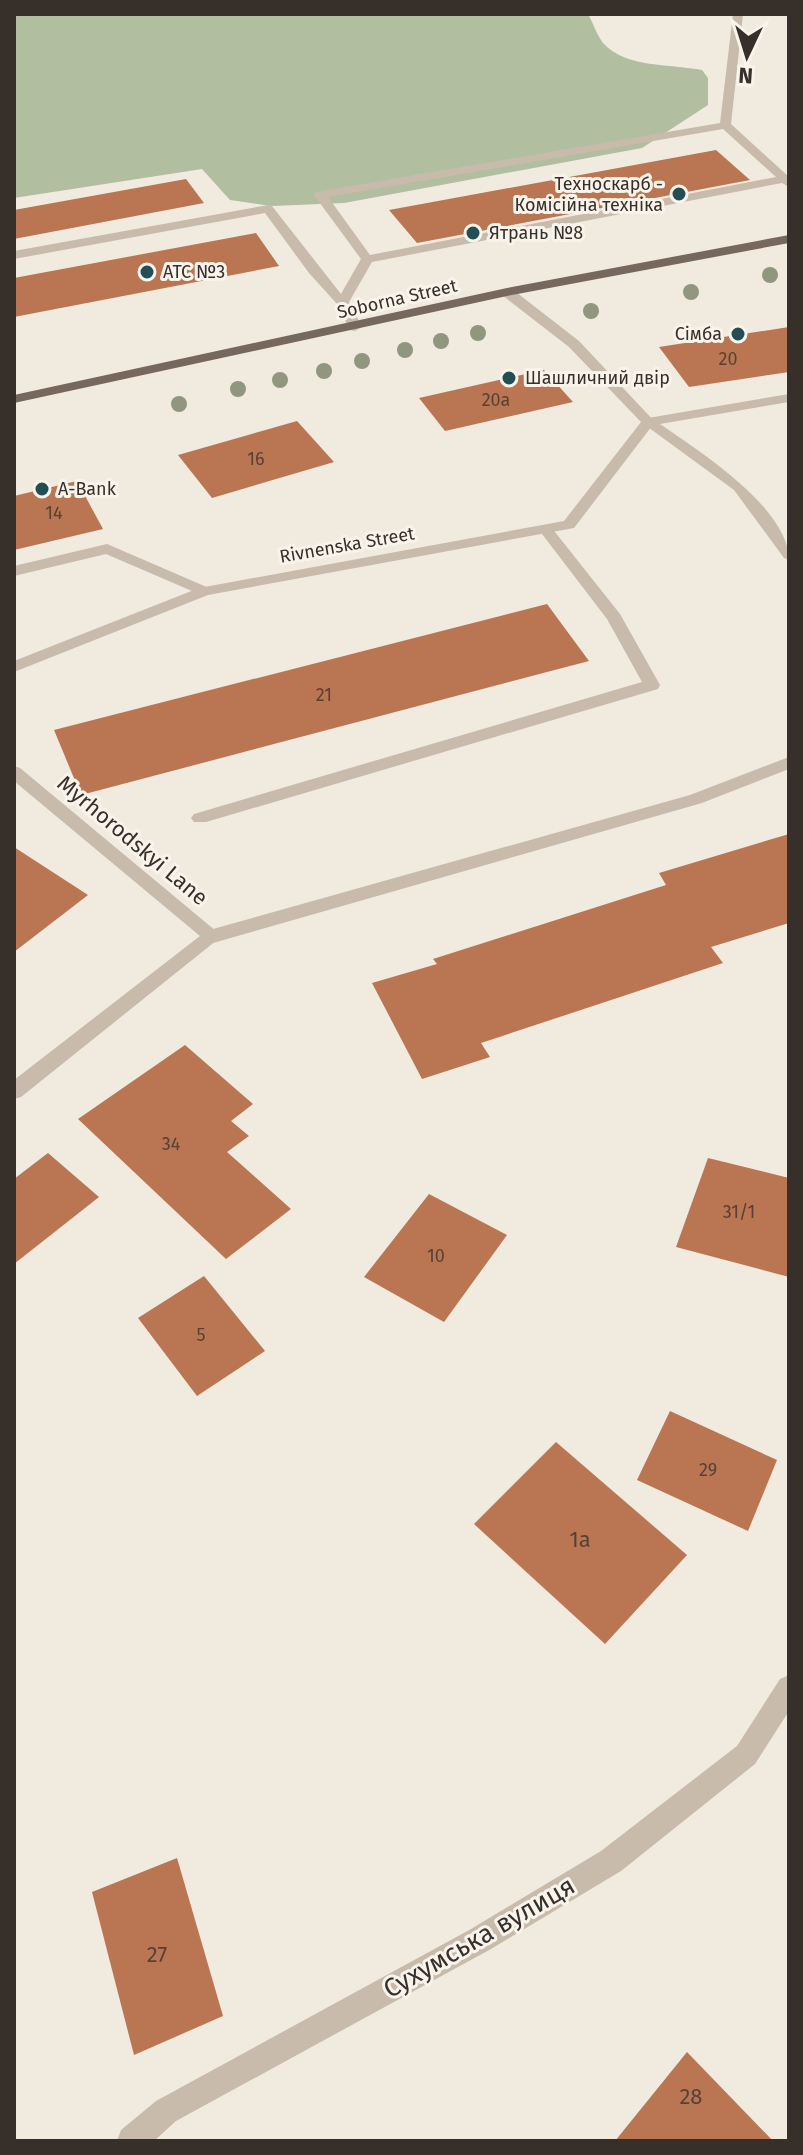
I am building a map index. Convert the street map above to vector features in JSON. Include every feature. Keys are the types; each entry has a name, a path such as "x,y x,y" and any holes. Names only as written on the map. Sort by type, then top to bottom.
{"main road":[{"name":"Soborna Street","path":"14,399 507,292 789,239"}],"street":[{"path":"725,125 738,14"},
{"path":"725,125 786,181"},
{"path":"367,259 320,195 725,125"},
{"path":"367,259 786,181"},
{"path":"14,255 268,209 326,288 343,302 355,327"},
{"path":"343,302 367,259"},
{"path":"507,292 574,344 648,422 739,487 789,555"},
{"path":"648,422 789,398"},
{"name":"Rivnenska Street","path":"14,667 204,591 569,525 648,422"},
{"path":"200,818 652,685 614,617 546,530"},
{"path":"14,571 107,549 204,591"},
{"path":"213,936 696,799 789,763"},
{"name":"Myrhorodskyi Lane","path":"14,772 213,936 14,1091"},
{"name":"Сухумська вулиця","path":"132,2141 166,2111 481,1939 611,1861 746,1755 789,1688"}],"green space":[{"path":"14,14 588,14 603,43 623,57 649,64 702,70 708,78 708,105 642,148 344,203 272,206 230,200 202,169 14,198"}],"building":[{"path":"716,150 750,180 417,243 389,210"},
{"path":"186,179 204,203 14,239 14,210"},
{"name":"АТС №3","path":"256,233 279,266 14,317 14,278"},
{"path":"789,327 789,372 689,387 659,347"},
{"path":"544,370 573,402 445,431 419,398"},
{"path":"297,421 334,462 212,498 178,455"},
{"path":"77,481 103,529 14,550 14,496"},
{"path":"547,604 589,661 81,795 54,730"},
{"path":"789,834 789,923 711,947 723,963 481,1043 490,1057 422,1079 372,983 437,964 433,959 666,885 659,873"},
{"path":"14,847 88,895 14,952"},
{"path":"185,1045 253,1104 231,1121 249,1136 227,1152 291,1209 226,1259 78,1119"},
{"path":"48,1153 99,1197 14,1264 14,1179"},
{"path":"708,1158 789,1178 789,1277 676,1247"},
{"path":"429,1194 507,1235 444,1322 364,1277"},
{"path":"204,1276 265,1351 197,1396 138,1318"},
{"path":"670,1411 777,1460 748,1531 637,1480"},
{"path":"556,1442 687,1555 605,1644 474,1524"},
{"path":"177,1858 223,2016 134,2055 92,1892"},
{"path":"687,2052 773,2141 615,2141"}],"place":[{"name":"Техноскарб - Комісійна техніка","path":"679,194"},
{"name":"Ятрань №8","path":"473,233"},
{"name":"АТС №3","path":"147,272"},
{"name":"Сімба","path":"738,334"},
{"name":"Шашличний двір","path":"509,378"},
{"name":"A-Bank","path":"42,489"}]}
